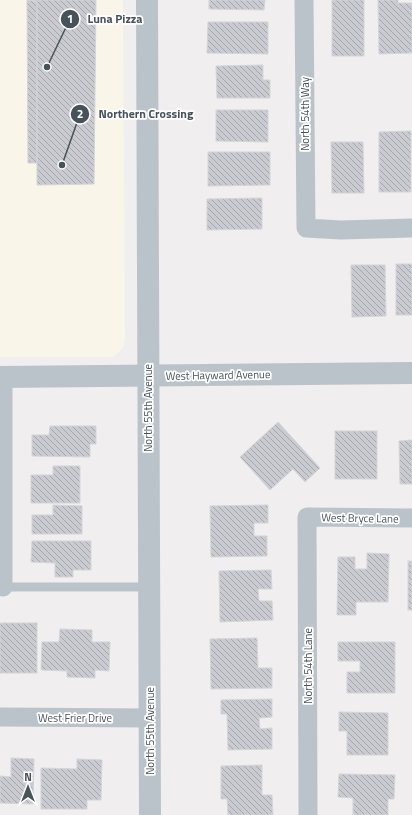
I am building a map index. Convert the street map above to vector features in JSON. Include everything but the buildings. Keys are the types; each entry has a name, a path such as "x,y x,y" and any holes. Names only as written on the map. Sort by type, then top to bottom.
{"street":[{"name":"North 55th Avenue","path":"147,0 150,815"},
{"name":"North 54th Way","path":"304,0 306,228 341,230 412,228"},
{"name":"West Hayward Avenue","path":"1,377 412,373"},
{"path":"1,377 1,586"},
{"name":"West Bryce Lane","path":"307,517 412,518"},
{"name":"North 54th Lane","path":"307,517 308,815"},
{"name":"West Frier Drive","path":"0,717 150,718"}],"lane":[{"path":"1,586 149,587"}],"shaded area":[{"path":"0,0 123,0 125,339 123,348 113,357 0,357"}],"place":[{"name":"Luna Pizza","path":"47,67"},
{"name":"Northern Crossing","path":"62,165"}]}
